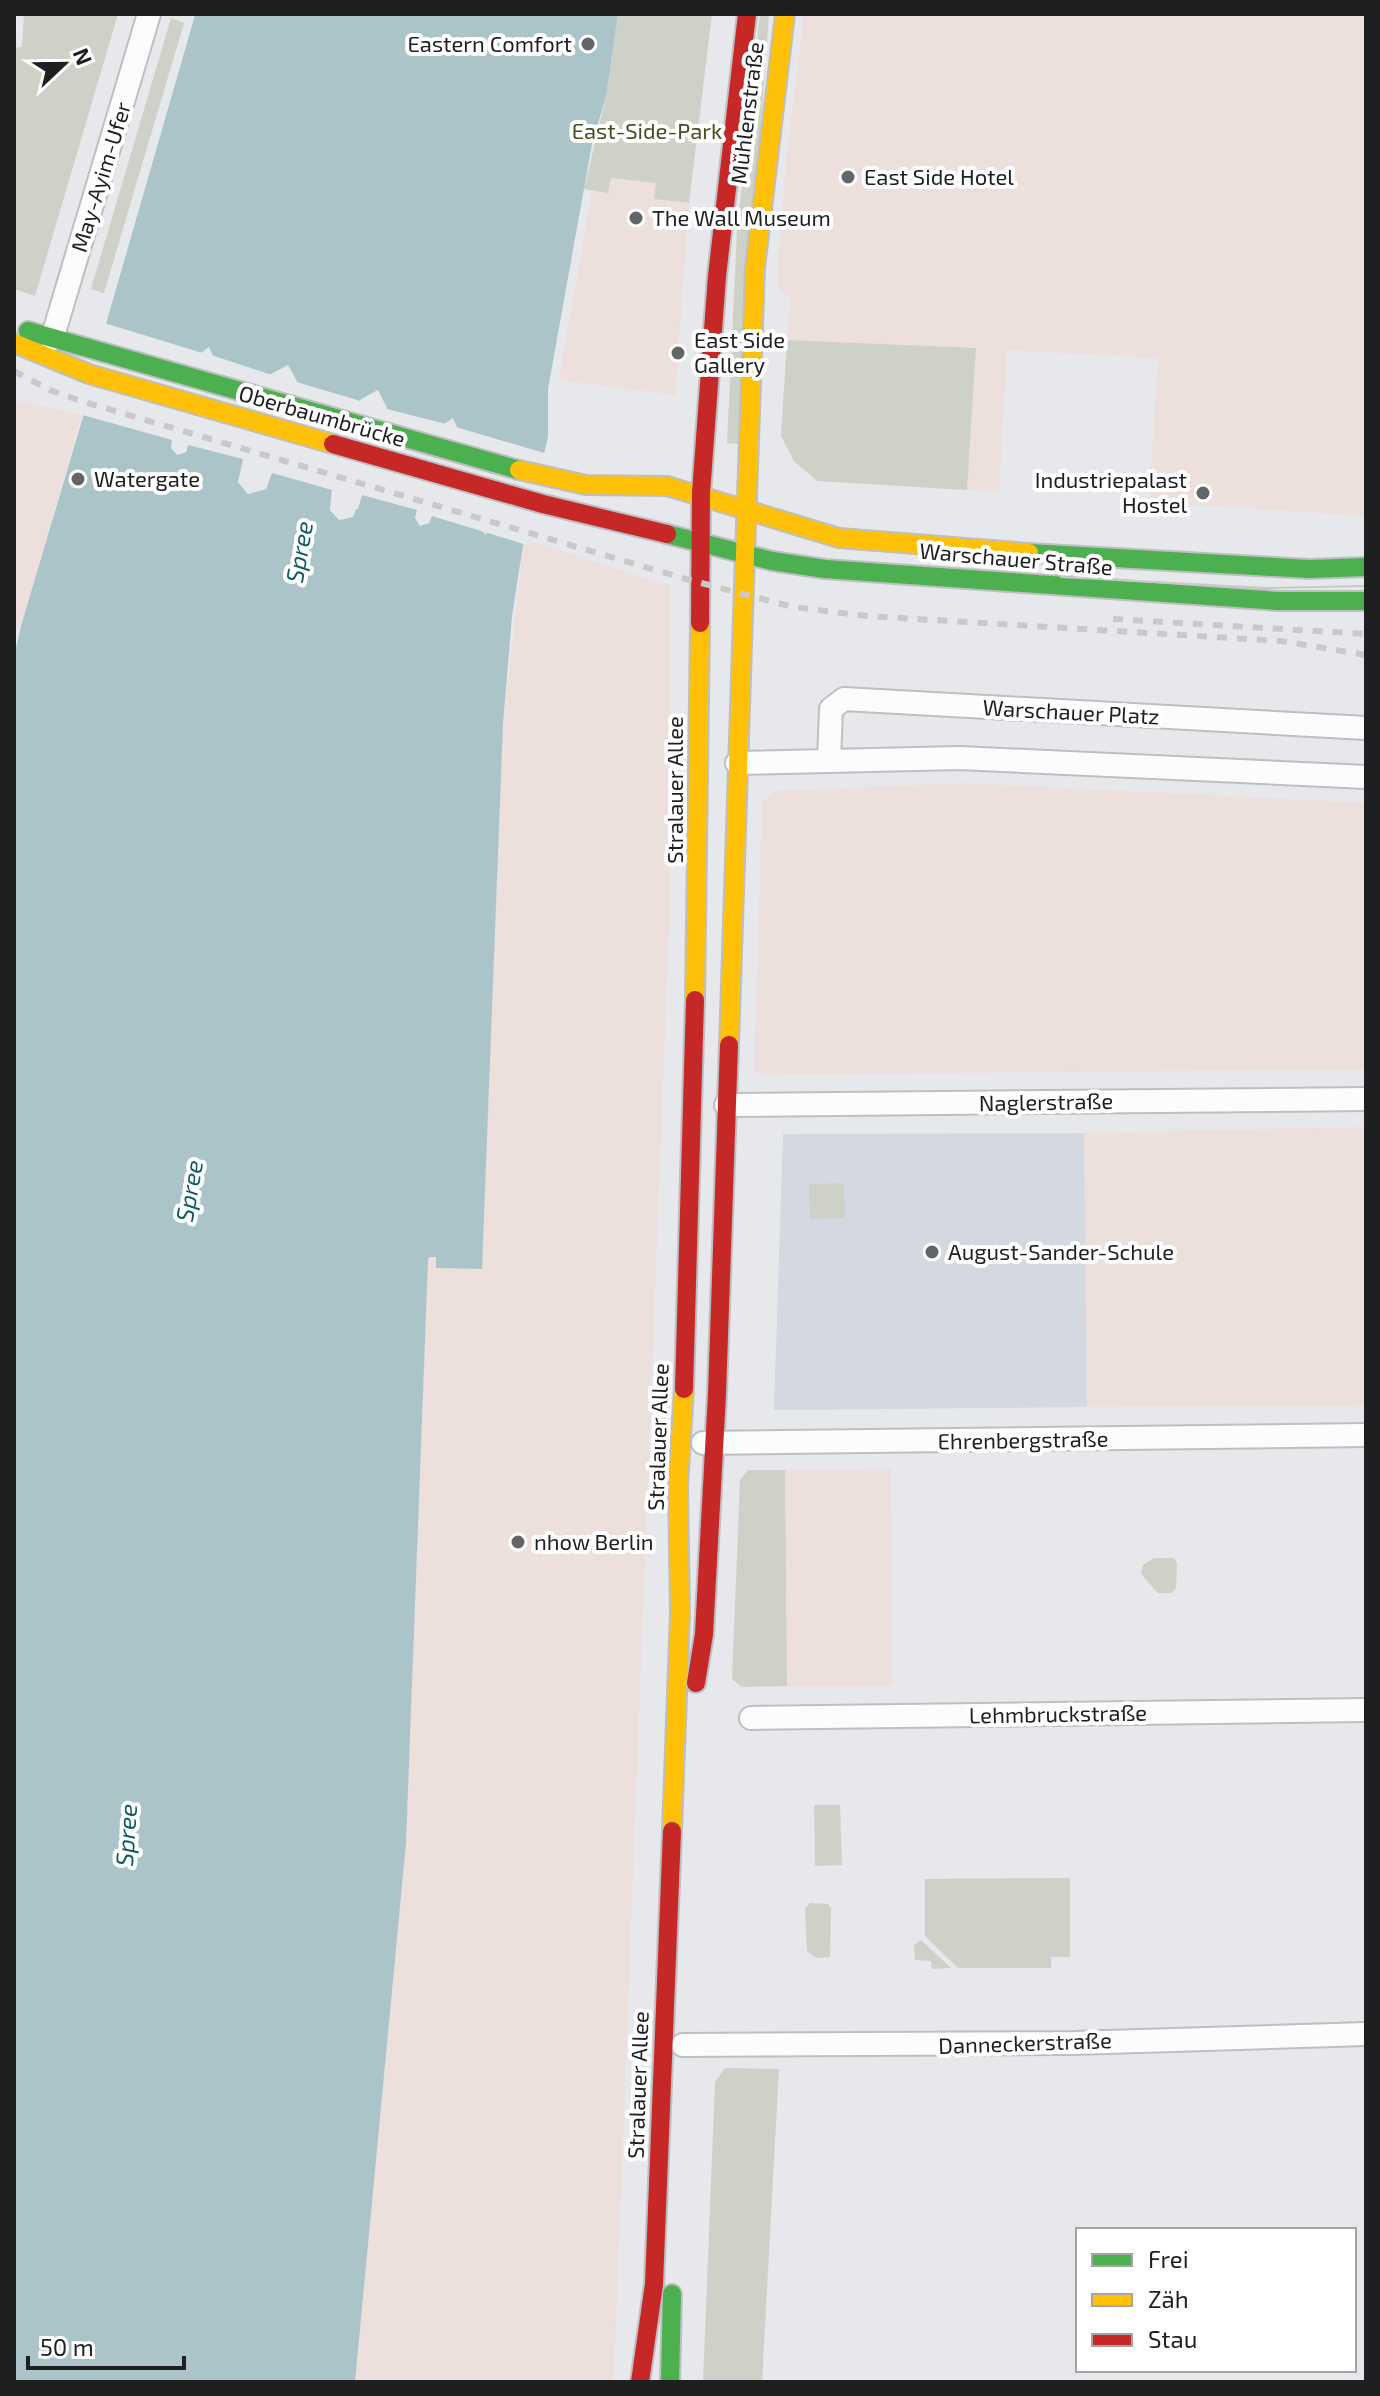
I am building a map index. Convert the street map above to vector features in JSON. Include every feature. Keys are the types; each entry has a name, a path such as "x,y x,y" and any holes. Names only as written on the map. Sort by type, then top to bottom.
{"main road":[{"name":"Mühlenstraße","path":"701,493 717,276 747,14"},
{"name":"Mühlenstraße","path":"745,554 750,355 758,224 766,136 785,14"},
{"path":"14,326 52,350"},
{"path":"14,343 52,350"},
{"name":"Oberbaumbrücke","path":"52,350 96,351 550,479 586,485 667,486"},
{"name":"Oberbaumbrücke","path":"52,350 89,374 543,504 667,534"},
{"name":"Warschauer Straße","path":"667,486 701,493 785,522 865,543 1309,569 1366,567"},
{"name":"Stralauer Allee","path":"640,2382 654,2284 680,1613 681,1444 698,900 701,493"},
{"name":"Warschauer Straße","path":"667,534 745,554 825,569 1278,601 1366,601"},
{"path":"685,1981 696,1687 704,1634 714,1443 745,554"},
{"path":"670,2382 677,2184"}],"street":[{"name":"May-Ayim-Ufer","path":"52,350 149,14"},
{"name":"Warschauer Platz","path":"829,761 831,709 844,699 1366,728"},
{"path":"737,763 960,758 1366,777"},
{"name":"Naglerstraße","path":"726,1105 1366,1099"},
{"name":"Ehrenbergstraße","path":"681,1444 1366,1435"},
{"name":"Lehmbruckstraße","path":"751,1718 1366,1710"},
{"name":"Danneckerstraße","path":"683,2045 971,2045 1366,2034"}],"shaded area":[{"path":"804,14 1366,14 1366,516 1149,502 1158,358 1007,350 999,492 967,490 976,348 787,340 790,297 780,291 777,282 786,161"},
{"path":"610,178 656,183 655,199 689,203 675,395 559,380 592,190 608,192"},
{"path":"14,400 82,415 21,626 14,624"},
{"path":"524,539 670,586 670,900 614,2375 613,2382 355,2382 406,1843 428,1261 429,1257 436,1257 437,1268 482,1269 503,724"},
{"path":"965,783 1366,803 1366,1069 760,1075 754,1070 762,804 773,791"},
{"path":"1366,1127 1366,1405 1087,1407 1084,1133"},
{"name":"August-Sander-Schule","path":"1084,1133 1087,1407 774,1410 783,1134"},
{"path":"891,1469 892,1686 742,1687 732,1679 763,1470"}],"green space":[{"path":"24,14 118,14 35,296 14,289 14,48 22,47"},
{"name":"East-Side-Park","path":"618,14 712,14 689,203 654,199 656,183 611,178 608,193 584,189 606,96"},
{"path":"760,14 769,14 738,444 727,443 737,231"},
{"path":"171,18 184,23 104,293 91,289"},
{"path":"787,340 976,348 967,490 817,481 794,461 781,436"},
{"path":"844,1183 845,1218 810,1219 809,1184"},
{"path":"748,1470 785,1470 787,1686 742,1687 732,1679 740,1480"},
{"path":"1154,1558 1174,1558 1177,1563 1176,1588 1172,1593 1158,1593 1141,1574 1143,1565"},
{"path":"814,1805 840,1805 842,1865 815,1866"},
{"path":"1070,1878 1070,1957 1051,1957 1051,1968 958,1968 925,1936 925,1879"},
{"path":"810,1903 828,1904 831,1908 830,1957 816,1958 807,1951 805,1909"},
{"path":"921,1940 951,1968 932,1969 931,1961 915,1960 914,1945"},
{"path":"725,2068 779,2069 762,2382 703,2382 715,2082"}],"water":[{"name":"Spree","path":"618,14 606,96 592,144 548,389 548,437 524,539 512,616 503,724 482,1269 436,1268 436,1257 429,1257 428,1261 406,1843 355,2382 14,2382 14,657 110,326 106,324 195,15","holes":["209,347 213,356 186,452 177,455 173,440 201,353","288,365 297,381 266,489 248,494 238,482 269,375","378,390 387,408 358,509 354,509 352,517 339,520 330,510 332,490 361,399","453,418 457,427 429,523 420,525 415,518 444,424","511,443 486,535 479,528"]}],"pier":[{"path":"104,323 206,354 177,441 178,450 183,449 208,354 275,376 242,481 249,489 263,486 293,381 364,402 335,499 334,509 341,516 349,513 355,505 383,408 450,425 419,517 422,521 426,520 452,426 548,454 527,545 432,516 429,523 420,526 415,518 417,510 362,495 353,517 339,520 330,510 332,490 272,473 266,489 248,494 238,482 243,459 188,445 186,452 177,455 171,448 172,440 79,414"}],"tram line":[{"path":"1061,577 1266,588 1366,586"}],"railway":[{"path":"14,371 50,390 81,401 686,579 793,607 867,616 1281,641 1366,655"},
{"path":"1113,619 1366,634"}],"traffic: fast":[{"path":"28,331 519,470"},
{"path":"667,534 772,561 825,569 1278,601 1366,601"},
{"path":"1029,553 1309,569 1366,567"},
{"path":"670,2382 672,2294"}],"traffic: slow":[{"path":"745,554 755,268 785,14"},
{"path":"14,343 89,374 333,444"},
{"path":"519,470 586,485 667,486"},
{"path":"667,486 839,538 1029,553"},
{"path":"729,1045 745,554"},
{"path":"695,1000 700,623"},
{"path":"672,1831 680,1613 678,1486 684,1389"}],"traffic: jam":[{"path":"701,493 717,276 747,14"},
{"path":"333,444 543,504 667,534"},
{"path":"700,623 701,493"},
{"path":"684,1389 695,1000"},
{"path":"696,1683 704,1634 717,1394 729,1045"},
{"path":"640,2382 654,2284 672,1831"}],"place":[{"name":"Eastern Comfort","path":"588,44"},
{"name":"East Side Hotel","path":"848,177"},
{"name":"The Wall Museum","path":"636,218"},
{"name":"East Side Gallery","path":"678,353"},
{"name":"Watergate","path":"78,479"},
{"name":"Industriepalast Hostel","path":"1203,493"},
{"name":"August-Sander-Schule","path":"932,1252"},
{"name":"nhow Berlin","path":"518,1542"}]}
